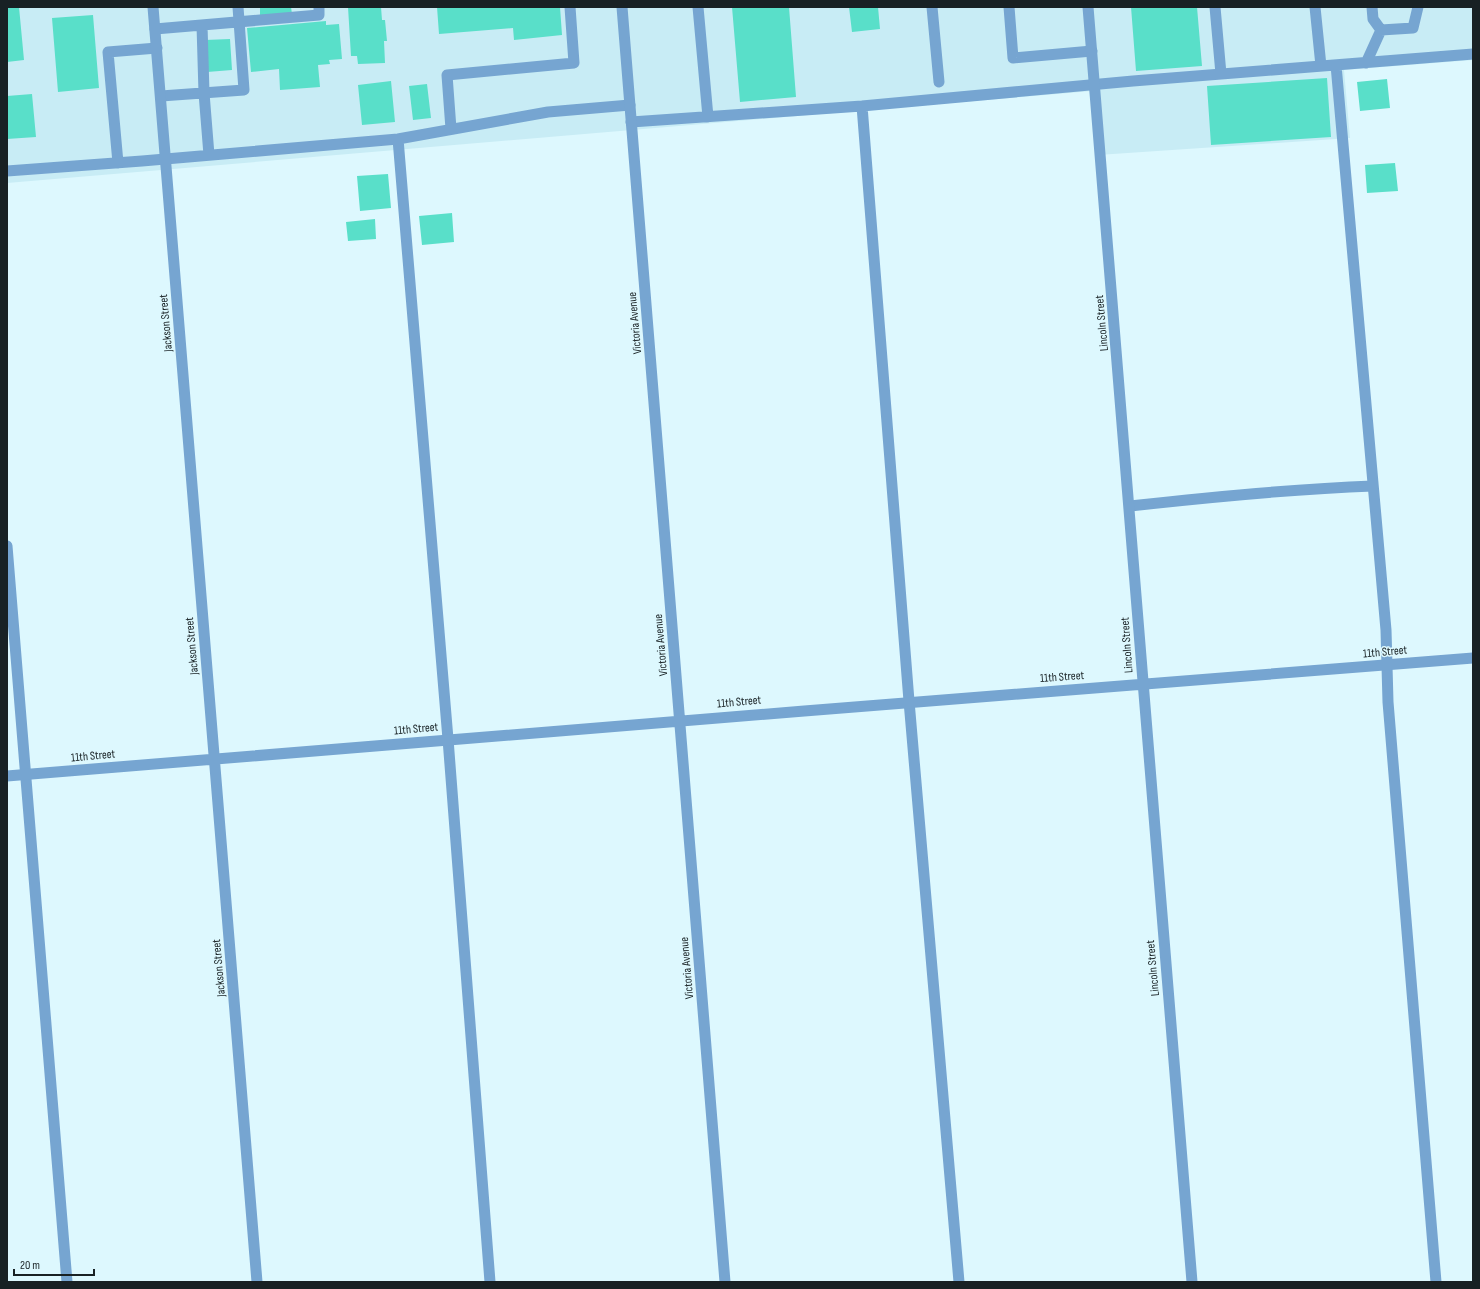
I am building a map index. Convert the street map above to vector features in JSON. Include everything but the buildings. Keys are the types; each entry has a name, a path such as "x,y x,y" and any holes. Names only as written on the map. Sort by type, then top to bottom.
{"street":[{"name":"Jackson Street","path":"153,7 257,1282"},
{"path":"161,96 244,90 238,7"},
{"path":"155,29 319,15 319,7"},
{"path":"451,129 447,74 574,63 570,7"},
{"name":"Victoria Avenue","path":"622,7 725,1282"},
{"path":"698,7 708,116"},
{"path":"932,7 940,82"},
{"path":"1009,7 1013,58 1092,51"},
{"name":"Lincoln Street","path":"1088,7 1130,506 1143,684 1192,1282"},
{"path":"1215,7 1221,74"},
{"path":"1315,7 1321,66"},
{"path":"1372,7 1373,19 1381,30"},
{"path":"1381,30 1413,28 1418,7"},
{"path":"202,25 204,93 209,155"},
{"path":"1366,62 1381,30"},
{"path":"118,163 108,52 157,48"},
{"path":"632,122 862,106 1095,84 1473,54"},
{"path":"1336,65 1386,630 1389,710 1436,1282"},
{"path":"7,171 398,139 548,112 630,104"},
{"path":"862,106 959,1282"},
{"path":"398,139 448,740 490,1282"},
{"path":"1130,506 1214,496 1307,488 1373,486"},
{"path":"7,546 67,1282"},
{"name":"11th Street","path":"7,776 910,701 1473,658"}],"shaded area":[{"path":"7,7 1473,7 1473,60 1344,70 1350,138 1098,155 1092,91 7,183"}]}
